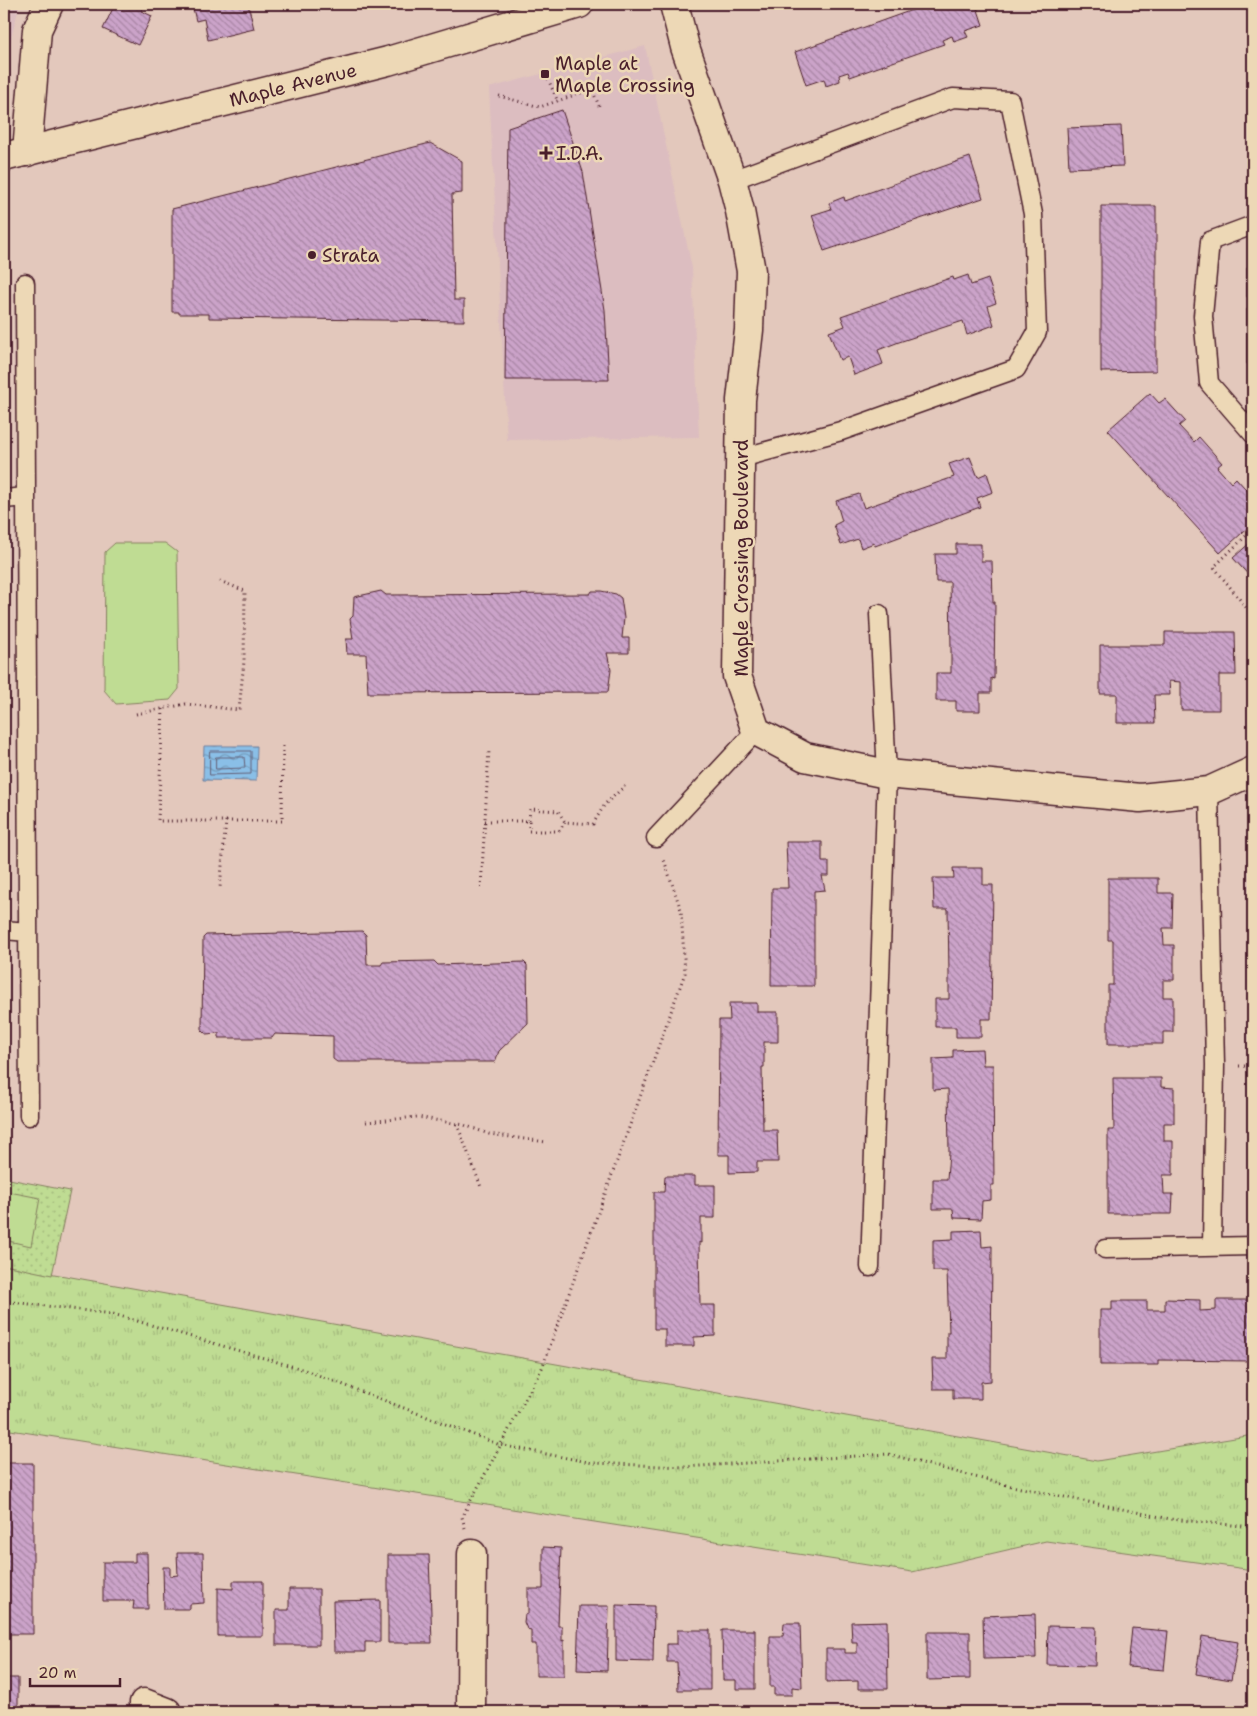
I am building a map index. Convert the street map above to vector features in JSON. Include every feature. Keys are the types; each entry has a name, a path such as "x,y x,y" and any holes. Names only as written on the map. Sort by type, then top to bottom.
{"street":[{"path":"15,155 37,30 49,4"},
{"name":"Maple Avenue","path":"15,155 388,61 579,4"},
{"name":"Maple Crossing Boulevard","path":"674,4 685,47 732,180 751,270 749,330 741,400 737,676 756,731"},
{"path":"756,731 806,758 887,774 1140,798 1209,790 1253,771"},
{"path":"471,1712 472,1554"}],"lane":[{"path":"732,180 953,98 1010,101 1033,224 1037,332 1016,369 841,431 741,458"},
{"path":"1253,225 1210,241 1203,316 1209,383 1253,434"},
{"path":"26,283 29,1116"},
{"path":"4,499 26,497"},
{"path":"870,1267 887,774 879,614"},
{"path":"656,838 756,731"},
{"path":"1209,790 1215,1065 1212,1246"},
{"path":"4,930 28,932"},
{"path":"1105,1249 1253,1246"}],"path":[{"path":"548,79 558,102"},
{"path":"499,96 540,107 592,88 599,106"},
{"path":"1253,529 1214,567 1252,615 1253,679"},
{"path":"136,714 186,704 239,710 244,661 245,591 220,581"},
{"path":"163,709 158,821 282,822 283,745"},
{"path":"481,888 489,750"},
{"path":"565,822 593,824 605,804 625,786"},
{"path":"530,809 558,810 565,822 560,831 529,831 530,809"},
{"path":"220,888 226,821"},
{"path":"485,821 529,821"},
{"path":"472,1554 462,1517 542,1368 685,973 681,910 656,838"},
{"path":"366,1122 418,1117 457,1124 488,1134 521,1137 546,1142"},
{"path":"457,1124 481,1187"},
{"path":"4,1301 113,1314 304,1370 500,1445 594,1463 684,1467 888,1454 1002,1484 1160,1517 1253,1528"}],"shaded area":[{"path":"4,4 20,4 4,64"},
{"path":"645,46 692,268 699,437 507,440 489,88"}],"green space":[{"path":"115,543 165,543 177,552 179,689 170,700 116,704 104,690 105,552"},
{"path":"4,1178 70,1191 52,1275 4,1265"},
{"path":"4,1191 40,1198 31,1246 4,1240"},
{"path":"4,1265 1097,1461 1253,1435 1253,1570 1046,1541 912,1572 4,1429"}],"water":[{"path":"204,746 257,746 256,781 203,780"}],"building":[{"path":"115,4 145,4 141,11 152,16 138,45 103,29"},
{"path":"192,4 248,4 254,29 208,40 204,19 196,21"},
{"path":"929,4 931,6 936,4 976,4 983,25 965,31 968,37 954,42 952,36 942,40 944,44 850,77 848,72 839,75 840,81 826,86 824,79 806,85 795,52"},
{"path":"1067,4 1102,4 1102,9 1067,9"},
{"path":"562,110 583,172 605,310 609,380 505,380 508,128"},
{"path":"1121,126 1123,166 1069,168 1067,128"},
{"name":"Strata","path":"430,143 462,161 462,193 452,194 454,300 464,300 464,321 209,318 209,314 179,314 179,312 172,312 172,209"},
{"path":"970,157 983,198 824,251 812,215 831,209 829,203 844,197 845,201"},
{"path":"1101,206 1156,206 1156,371 1101,372"},
{"path":"1247,267 1253,267 1253,297 1247,297"},
{"path":"968,275 971,285 988,279 996,303 988,306 994,325 967,335 963,321 899,342 878,350 883,364 854,375 848,357 840,360 829,332 845,326 841,316 953,277 954,280"},
{"path":"1247,309 1253,309 1253,367 1252,363 1247,364"},
{"path":"1150,393 1159,403 1165,399 1185,421 1179,426 1194,442 1199,437 1222,463 1217,467 1231,483 1236,478 1253,497 1253,523 1220,553 1108,430"},
{"path":"970,457 978,477 987,473 993,492 977,498 980,507 875,546 874,543 861,548 858,539 841,545 834,525 842,521 836,501 859,494 864,508 954,477 949,464"},
{"path":"1253,540 1253,580 1233,558"},
{"path":"956,544 981,544 981,561 992,561 993,602 995,602 994,679 991,678 991,693 980,693 980,711 956,711 956,701 936,701 936,673 951,673 951,649 950,582 936,582 935,554 956,554"},
{"path":"381,591 386,595 590,594 592,591 616,594 621,598 624,618 622,638 629,638 629,653 607,653 611,670 608,692 368,693 366,654 347,654 346,639 353,639 350,619 353,616 354,597"},
{"path":"1165,632 1235,632 1236,675 1219,675 1219,710 1181,710 1181,682 1169,681 1170,695 1154,695 1155,723 1117,723 1117,694 1100,694 1100,645 1165,645"},
{"path":"786,842 822,842 822,862 829,862 829,876 822,876 825,890 814,891 814,986 771,986 772,888 788,888"},
{"path":"953,868 983,868 983,885 993,885 991,1019 981,1019 981,1037 956,1037 956,1027 935,1027 935,999 949,999 949,975 948,909 934,909 933,878 954,878"},
{"path":"1108,878 1158,878 1158,893 1173,893 1172,928 1163,928 1164,945 1174,945 1174,980 1163,980 1163,997 1173,997 1173,1032 1163,1032 1163,1044 1108,1044 1108,985 1113,985 1113,940 1108,940"},
{"path":"362,931 366,935 367,965 381,965 383,962 434,961 438,965 524,962 527,965 528,1023 499,1051 495,1062 337,1062 333,1059 333,1036 275,1034 272,1038 219,1038 219,1033 206,1034 202,1030 203,938 206,935"},
{"path":"729,1003 757,1003 757,1012 778,1012 778,1042 764,1042 764,1067 762,1067 763,1130 777,1130 778,1162 757,1162 757,1172 729,1173 729,1155 718,1155 719,1020 730,1020"},
{"path":"982,1049 983,1065 993,1065 994,1185 991,1185 991,1200 982,1201 981,1219 954,1218 953,1209 933,1209 933,1179 947,1179 949,1153 948,1089 933,1090 933,1059 953,1058 953,1050"},
{"path":"1113,1078 1161,1078 1161,1087 1174,1088 1174,1123 1164,1123 1164,1141 1173,1141 1173,1175 1163,1175 1164,1194 1173,1194 1172,1214 1108,1214 1108,1130 1114,1130"},
{"path":"665,1176 695,1176 695,1185 715,1185 715,1218 701,1218 701,1243 699,1242 700,1305 715,1305 715,1336 694,1337 694,1346 665,1346 665,1329 654,1329 654,1192 664,1192"},
{"path":"981,1230 982,1247 992,1246 991,1381 981,1382 981,1399 953,1399 953,1389 933,1389 932,1359 947,1359 947,1332 949,1332 947,1271 933,1271 933,1240 953,1239 953,1231"},
{"path":"1165,1299 1200,1300 1200,1311 1216,1310 1216,1300 1250,1300 1250,1311 1253,1311 1253,1361 1158,1360 1158,1365 1100,1365 1100,1310 1112,1310 1112,1301 1147,1301 1147,1310 1165,1310"},
{"path":"4,1463 33,1463 33,1634 4,1634"},
{"path":"543,1547 561,1548 558,1626 562,1626 562,1641 564,1640 564,1676 536,1676 536,1644 531,1644 531,1630 527,1629 524,1622 525,1614 528,1614 528,1589 543,1589"},
{"path":"135,1553 147,1553 148,1609 133,1609 134,1601 103,1601 103,1562 135,1562"},
{"path":"177,1553 203,1553 204,1603 190,1604 190,1609 164,1609 163,1567 170,1567 170,1576 178,1575"},
{"path":"388,1555 429,1555 432,1643 388,1643"},
{"path":"233,1581 263,1581 263,1636 218,1636 218,1588 233,1589"},
{"path":"289,1589 319,1589 319,1645 276,1645 276,1610 289,1610"},
{"path":"380,1600 380,1642 365,1642 365,1652 334,1652 333,1601"},
{"path":"616,1605 654,1606 653,1662 616,1661"},
{"path":"579,1606 609,1606 607,1671 577,1670"},
{"path":"1035,1614 1036,1658 984,1659 983,1616"},
{"path":"887,1621 888,1689 858,1689 858,1681 826,1682 826,1649 845,1649 845,1653 857,1653 857,1642 852,1642 851,1622"},
{"path":"784,1623 800,1623 802,1688 792,1687 792,1695 774,1695 774,1687 770,1687 770,1636 783,1636"},
{"path":"1048,1626 1096,1627 1095,1666 1047,1665"},
{"path":"1132,1628 1168,1631 1164,1670 1128,1667"},
{"path":"677,1630 710,1630 710,1690 678,1690 677,1662 667,1662 667,1644 677,1644"},
{"path":"722,1630 755,1630 755,1689 736,1689 736,1680 723,1680"},
{"path":"927,1632 970,1632 970,1679 927,1680"},
{"path":"1202,1636 1238,1642 1231,1680 1196,1674"},
{"path":"4,1678 18,1678 18,1712 4,1712"}],"place":[{"name":"Maple at Maple Crossing","path":"545,74"},
{"name":"I.D.A.","path":"546,153"},
{"name":"Strata","path":"312,255"}]}
